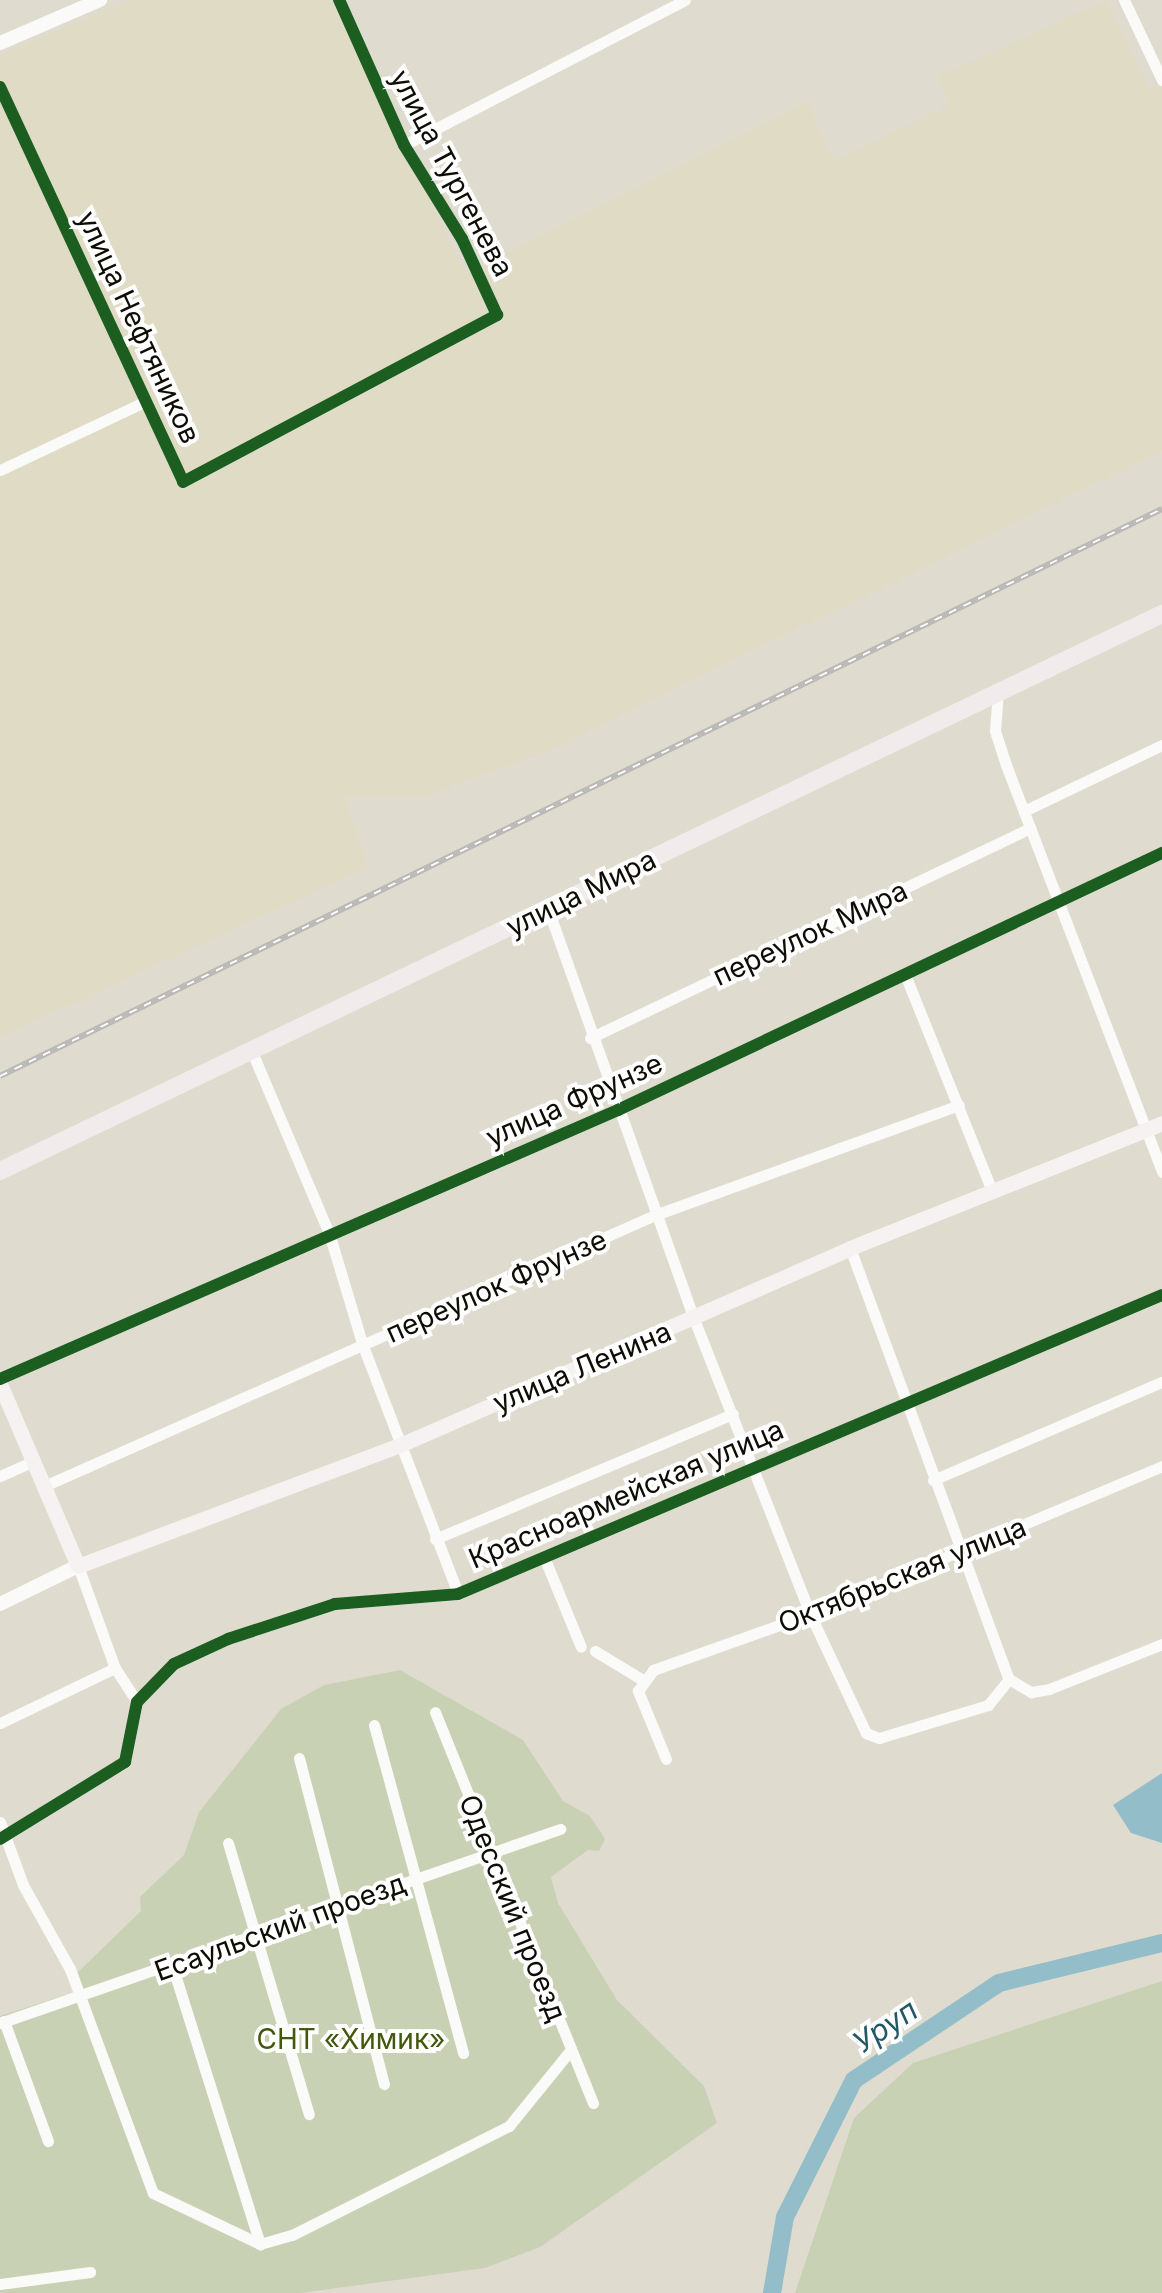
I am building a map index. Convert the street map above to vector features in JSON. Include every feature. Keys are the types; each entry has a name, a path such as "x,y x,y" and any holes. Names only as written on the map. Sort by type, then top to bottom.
{"main road":[{"name":"улица Мира","path":"0,1171 1162,614"},
{"name":"улица Ленина","path":"78,1566 400,1446 850,1248 1162,1123"},
{"path":"0,1381 78,1566"}],"street":[{"path":"0,43 100,0"},
{"name":"улица Тургенева","path":"339,0 404,145 462,239 497,315"},
{"path":"404,145 685,0"},
{"path":"1124,0 1158,60 1162,80"},
{"name":"улица Нефтяников","path":"0,87 183,482 497,315"},
{"path":"0,470 146,401"},
{"path":"998,690 995,731 1162,1172"},
{"path":"1024,811 1162,744"},
{"name":"переулок Мира","path":"590,1038 1030,828"},
{"name":"улица Фрунзе","path":"0,1381 618,1110 1162,853"},
{"path":"548,909 590,1038 694,1319 810,1614 866,1733 880,1738 988,1706 1010,1679"},
{"path":"906,977 992,1193"},
{"path":"252,1052 329,1234 363,1346 434,1540 458,1594"},
{"name":"переулок Фрунзе","path":"42,1487 654,1215 959,1106"},
{"path":"850,1248 1010,1679 1031,1692 1048,1690 1162,1644"},
{"name":"Красноармейская улица","path":"137,1702 174,1664 228,1638 334,1604 458,1594 903,1399 1162,1294"},
{"path":"934,1480 1162,1382"},
{"path":"434,1540 733,1414"},
{"path":"0,1476 32,1462"},
{"name":"Октябрьская улица","path":"641,1679 962,1552 1162,1466"},
{"name":"Красноармейская улица","path":"544,1557 581,1647"},
{"path":"2,1838 125,1762 137,1702 116,1668 78,1566"},
{"name":"улица Ленина","path":"0,1604 78,1566"},
{"path":"596,1651 641,1679 638,1692 666,1759"},
{"path":"0,1723 116,1668"},
{"name":"Одесский проезд","path":"435,1712 569,2052 593,2103"},
{"path":"374,1725 463,2052"},
{"path":"299,1758 384,2084"},
{"path":"0,1822 2,1838 80,1998 153,2193 260,2244 292,2235 509,2126 569,2052"},
{"name":"Есаульский проезд","path":"2,2022 560,1829"},
{"path":"228,1843 309,2114"},
{"path":"172,1965 260,2244"},
{"path":"2,2022 48,2141"},
{"path":"0,2284 90,2272"}],"shaded area":[{"path":"129,0 330,0 466,273 807,102 834,161 950,105 937,77 1107,0 1149,90 1162,85 1162,451 542,753 426,796 344,796 368,867 0,1037 0,55"}],"green space":[{"name":"СНТ «Химик»","path":"400,1670 523,1740 563,1801 590,1816 605,1839 599,1851 588,1850 551,1877 558,1903 617,2000 704,2086 717,2123 540,2247 485,2268 300,2293 0,2293 0,2016 65,1995 79,1997 77,1973 141,1911 140,1897 184,1855 199,1812 281,1709 324,1685"},
{"path":"1162,1981 1162,2293 795,2293 854,2118 913,2063"}],"water":[{"path":"1162,1773 1162,1843 1131,1833 1113,1805"}],"waterway":[{"name":"Уруп","path":"772,2293 785,2217 854,2080 999,1983 1162,1943"}],"railway":[{"path":"0,1076 1162,509"}],"cycle path":[{"path":"0,87 183,482 497,315 462,239 404,145 339,0"},
{"path":"0,1379 618,1110 1162,853"},
{"path":"0,1839 125,1762 137,1702 174,1664 228,1639 335,1604 458,1594 1162,1295"}]}
